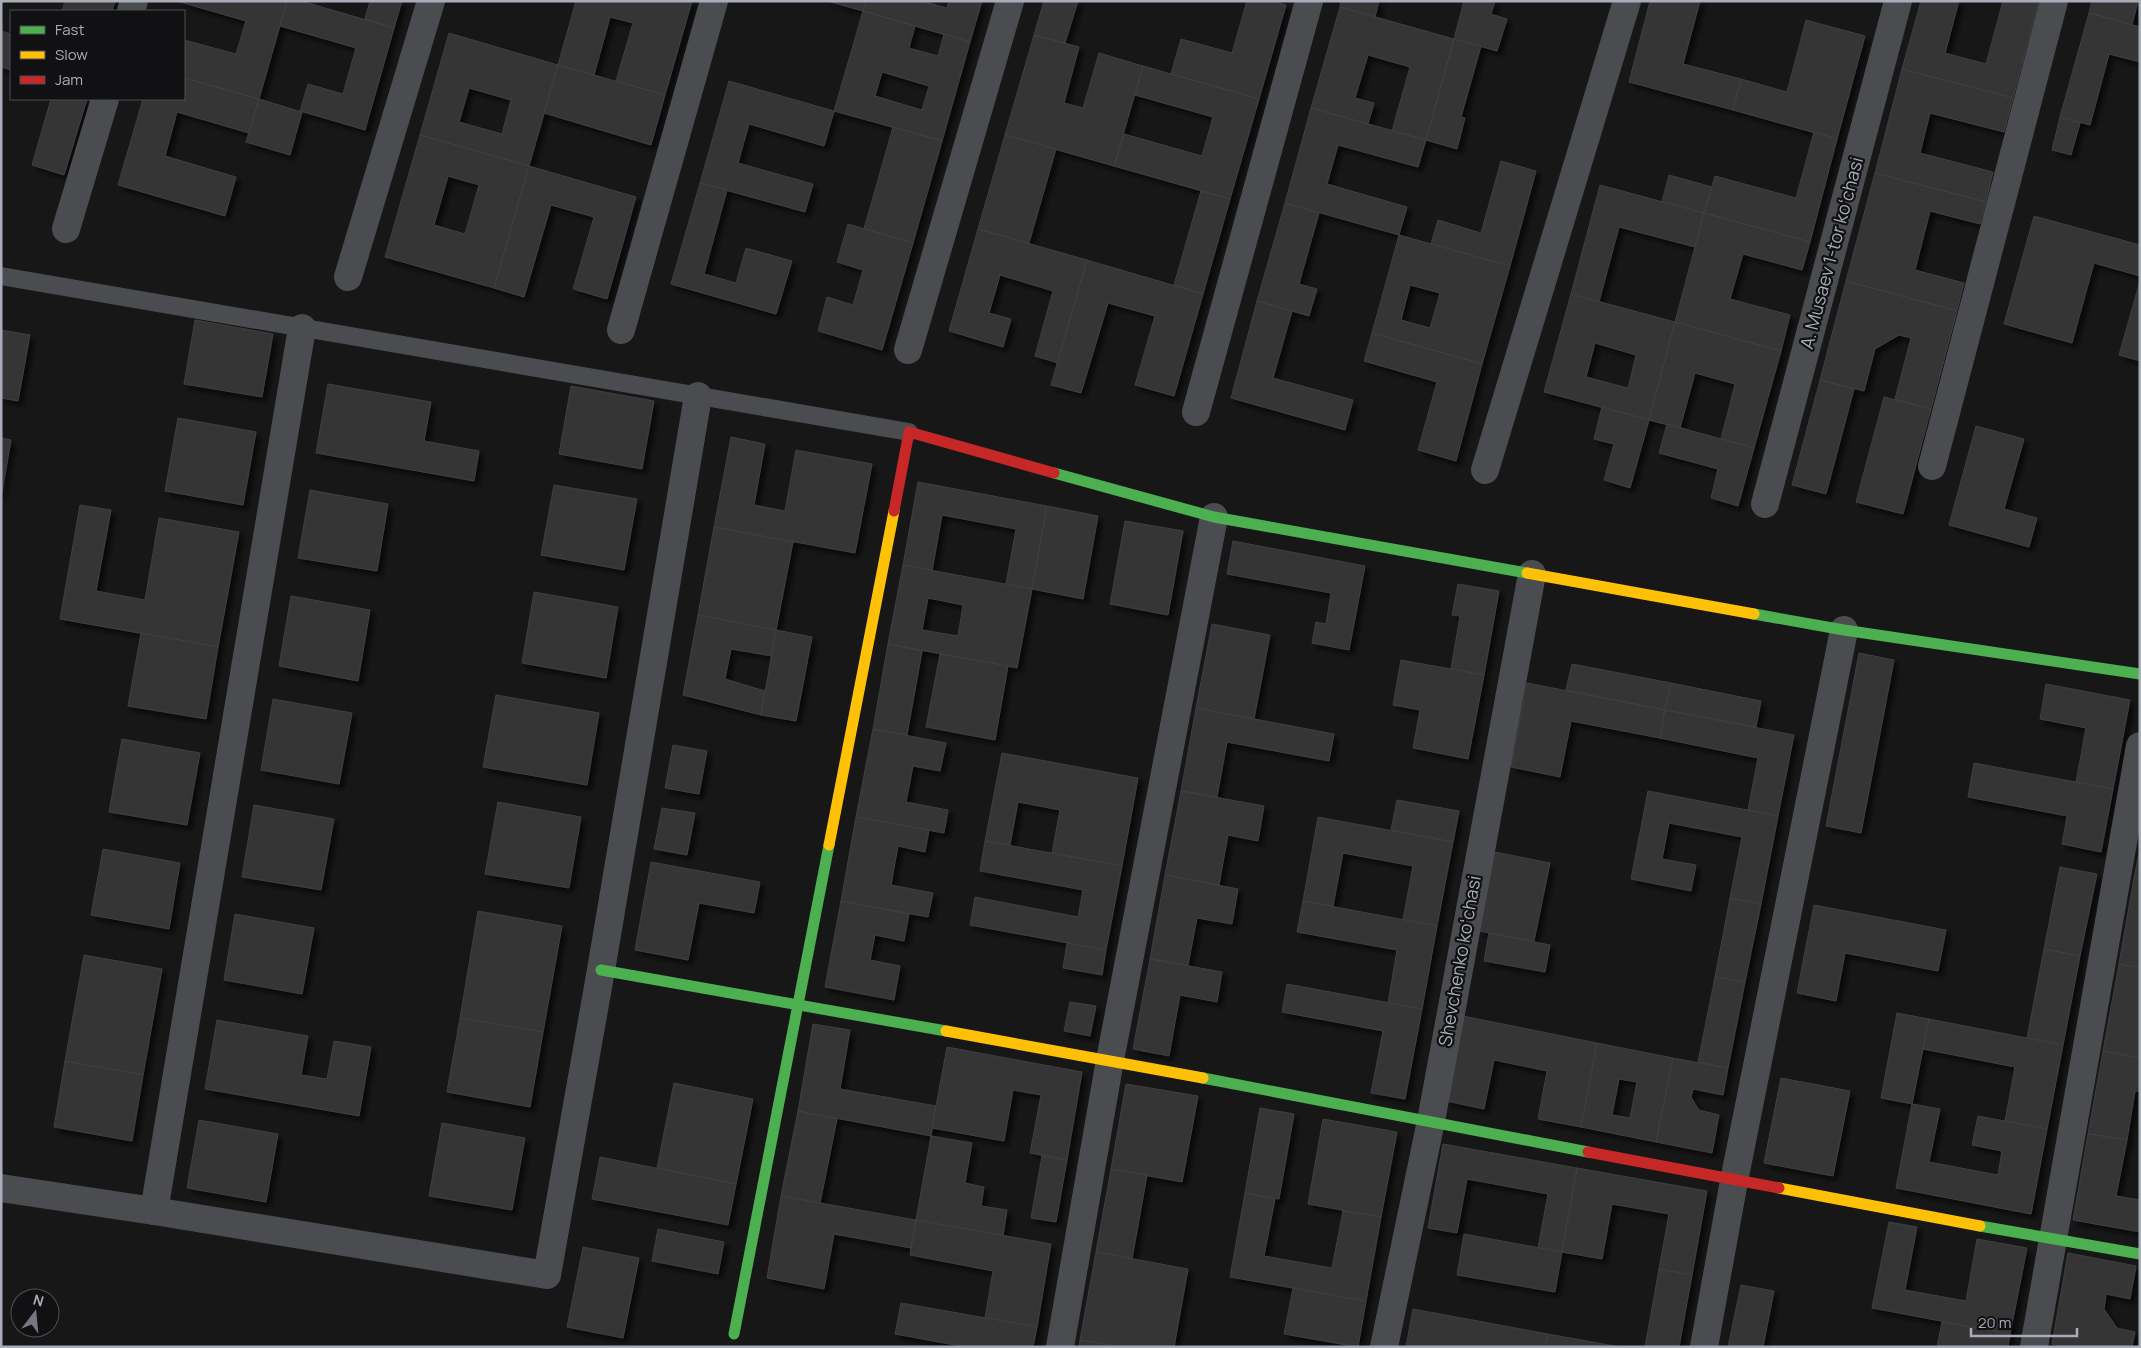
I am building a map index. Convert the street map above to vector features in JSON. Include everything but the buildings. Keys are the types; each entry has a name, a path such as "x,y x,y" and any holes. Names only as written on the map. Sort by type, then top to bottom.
{"street":[{"path":"348,277 431,1"},
{"path":"621,330 714,1"},
{"path":"908,350 1010,1"},
{"path":"1196,412 1310,1"},
{"path":"1485,470 1627,1"},
{"name":"A. Musaev 1-tor koʻchasi","path":"1765,504 1898,1"},
{"path":"1932,466 2054,1"},
{"path":"66,229 105,100"},
{"path":"154,1211 302,328"},
{"path":"1,1188 547,1275 601,970 698,396"},
{"path":"734,1334 909,432 1214,517 1844,630 2140,674"},
{"path":"1060,1347 1110,1060 1214,517"},
{"name":"Shevchenko koʻchasi","path":"1384,1347 1431,1121 1532,574"},
{"path":"1704,1347 1734,1181 1844,630"},
{"path":"2034,1347 2140,746"},
{"path":"601,970 1110,1060 1734,1181 2140,1254"}],"lane":[{"path":"1,276 909,432"}],"traffic: fast":[{"path":"1054,473 1214,517 1527,573"},
{"path":"1754,614 1844,630 2140,674"},
{"path":"734,1334 829,845"},
{"path":"601,970 946,1031"},
{"path":"1203,1078 1588,1152"},
{"path":"1980,1226 2140,1254"}],"traffic: slow":[{"path":"829,845 894,511"},
{"path":"1527,573 1754,614"},
{"path":"946,1031 1203,1078"},
{"path":"1779,1188 1980,1226"}],"traffic: jam":[{"path":"894,511 909,432 1054,473"},
{"path":"1588,1152 1779,1188"}]}
